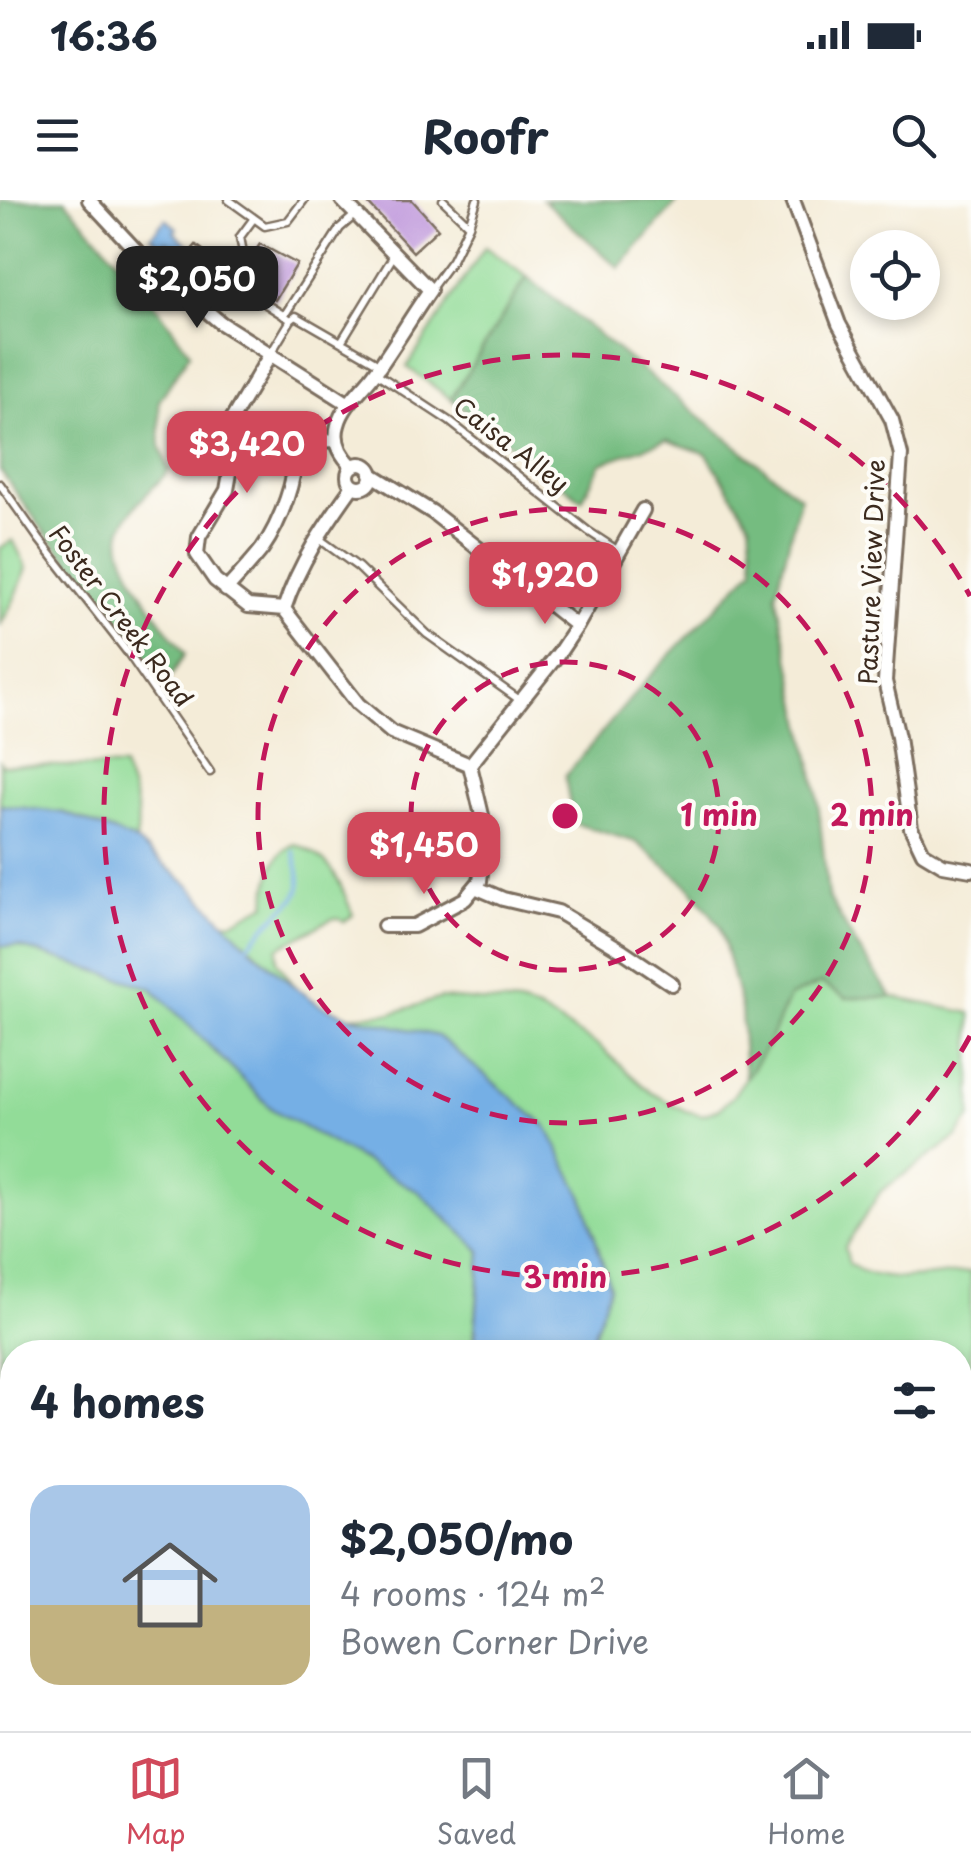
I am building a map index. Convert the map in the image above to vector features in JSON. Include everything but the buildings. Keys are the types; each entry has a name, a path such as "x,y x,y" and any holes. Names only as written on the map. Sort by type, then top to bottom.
{"street":[{"path":"89,200 143,258 220,323 349,404"},
{"path":"342,200 430,290 337,426 340,450 352,466"},
{"name":"Pasture View Drive","path":"793,200 839,324 892,420 901,455 885,682 898,737 911,828 923,853 943,865 971,870"},
{"path":"270,354 224,431 230,472 227,490 200,537 197,554 226,590 248,606 284,609 358,704 391,732 470,765"},
{"path":"226,590 274,529 290,488 294,442 282,425"},
{"path":"294,442 337,440"},
{"path":"352,486 348,475 352,466 366,465 372,474 432,512 577,626"},
{"path":"352,486 367,485 372,474"},
{"path":"284,609 294,579 352,486"},
{"path":"470,765 560,653 643,510"},
{"path":"384,926 414,926 466,899 480,881 486,832 470,765"},
{"path":"476,886 503,899 558,912 672,984"}],"lane":[{"path":"229,200 266,226 288,221 304,200"},
{"path":"443,200 469,225"},
{"path":"430,290 452,260 478,200"},
{"path":"270,354 340,228 356,214"},
{"path":"206,311 244,258 240,237 254,218"},
{"path":"341,342 394,254"},
{"name":"Caisa Alley","path":"228,280 288,318 296,316 341,342 620,552"},
{"name":"Foster Creek Road","path":"0,484 128,652 210,772"},
{"path":"317,538 358,567 427,634 522,701"}],"green space":[{"path":"0,200 65,200 150,297 190,353 159,401 160,445 169,471 135,507 121,532 125,560 133,577 185,654 168,681 42,529 0,470"},
{"path":"543,200 679,200 619,268"},
{"path":"485,247 527,277 451,399 407,367"},
{"path":"527,277 800,497 776,594 817,792 828,896 892,997 846,998 821,983 789,997 766,1048 745,1079 741,1008 720,926 690,887 636,842 573,823 565,776 648,678 754,568 750,523 707,454 666,440 601,463 582,500 451,399"},
{"path":"13,540 27,568 0,626 0,548"},
{"path":"0,762 123,767 136,803 136,841 65,813 0,805"},
{"path":"295,844 327,864 353,915 344,922 332,919 278,948 277,961 296,988 223,922 234,921 266,904 276,861"},
{"path":"0,946 17,946 152,988 272,1109 419,1192 481,1251 474,1340 0,1340"},
{"path":"821,983 846,998 892,997 971,1013 971,1117 957,1137 881,1191 845,1247 849,1264 878,1276 908,1278 971,1272 971,1340 592,1340 610,1287 583,1198 349,1016 392,1013 441,998 519,1004 538,1010 599,1046 650,1092 686,1111 703,1115 719,1109 733,1096 766,1048 789,997"}],"water":[{"path":"166,219 190,246 183,255 166,241 162,246 151,236"},
{"path":"0,805 65,813 136,841 190,886 247,945 320,1005 349,1016 438,1036 547,1127 583,1198 610,1287 592,1340 475,1340 481,1251 419,1192 272,1109 152,988 17,946 0,946"}],"waterway":[{"path":"247,946 298,893 300,878 294,852"}]}
